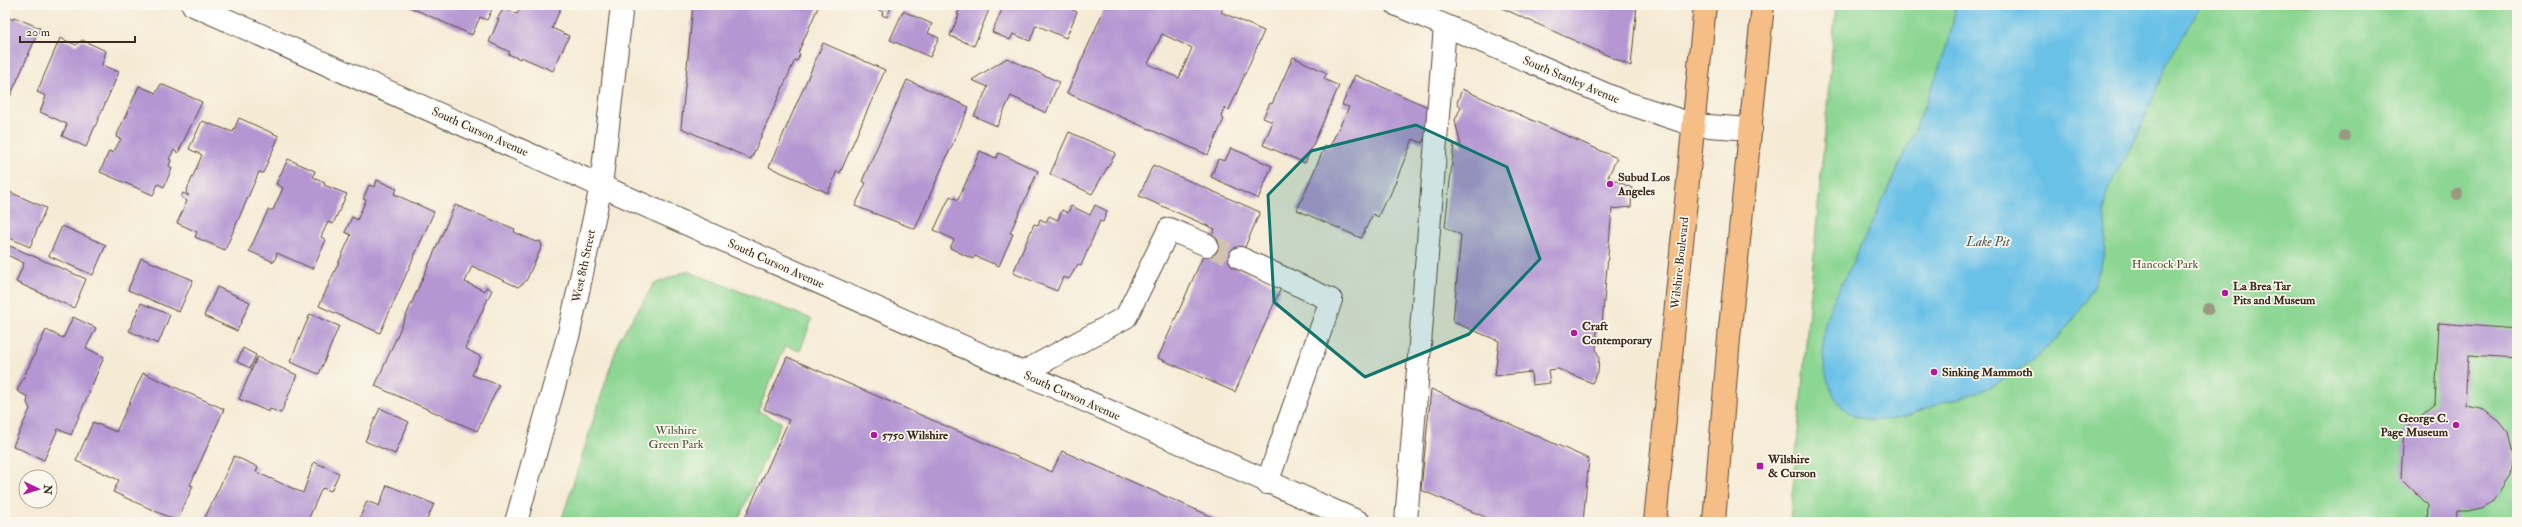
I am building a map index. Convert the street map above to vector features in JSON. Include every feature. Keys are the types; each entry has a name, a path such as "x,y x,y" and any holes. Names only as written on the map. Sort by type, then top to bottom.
{"main road":[{"name":"Wilshire Boulevard","path":"1655,522 1705,5"},
{"path":"1714,522 1763,5"}],"street":[{"name":"South Curson Avenue","path":"193,5 1267,483 1359,522"},
{"name":"West 8th Street","path":"516,522 569,333 601,186 622,5"},
{"name":"South Stanley Avenue","path":"1397,5 1624,102 1694,125 1751,129"},
{"path":"1406,522 1445,26"},
{"path":"1022,373 1126,317 1169,229 1207,245"},
{"path":"1240,258 1331,300 1267,483"}],"highlighted area":[{"path":"1416,125 1507,167 1540,259 1469,334 1365,377 1274,302 1268,195 1311,151"}],"green space":[{"name":"Hancock Park","path":"1836,5 2517,5 2517,522 1790,522"},
{"name":"Wilshire Green Park","path":"687,271 812,319 800,351 785,346 758,411 781,422 737,522 561,522 619,340 654,284"}],"water":[{"name":"Lake Pit","path":"1955,5 2201,5 2167,64 2139,132 2107,193 2104,207 2106,236 2105,250 2089,295 2078,314 2064,331 2032,361 2013,374 1986,389 1903,417 1882,420 1861,418 1850,413 1841,406 1835,397 1826,375 1823,339 1826,318 1897,170 1927,100 1948,41 1953,23"}],"building":[{"path":"405,5 494,5 487,20 480,17 472,35"},
{"path":"521,5 562,5 552,28 569,36 553,71 521,57 520,59 508,54 510,52 489,42 499,19 497,19 504,8 517,14"},
{"path":"693,5 819,5 798,53 800,54 797,61 795,60 751,159 681,128"},
{"path":"868,5 892,5 887,17 882,15 883,12"},
{"path":"963,5 991,5 974,46 950,36 959,15 957,14"},
{"path":"1004,5 1072,5 1070,9 1077,12 1066,38 1036,25 1030,41 1013,34 1010,40 992,32"},
{"path":"1106,5 1217,5 1223,8 1221,12 1264,31 1229,110 1224,108 1221,117 1224,119 1208,155 1067,93","holes":["1162,34 1192,48 1179,78 1148,64"]},
{"path":"1495,5 1637,5 1631,66"},
{"path":"903,11 932,24 928,33 939,38 930,57 890,40"},
{"path":"7,16 13,20 14,17 40,28 5,108"},
{"path":"60,38 76,45 82,40 106,51 102,65 119,72 86,147 62,136 67,124 40,112 46,96 37,92"},
{"path":"823,43 885,70 840,173 837,171 828,193 769,167"},
{"path":"1293,57 1327,73 1324,79 1339,86 1305,163 1263,145 1273,122 1263,118 1270,103 1272,104"},
{"path":"1007,58 1059,82 1046,113 1011,96 997,126 974,116 988,87 972,80"},
{"path":"1355,75 1437,111 1422,143 1413,139 1388,200 1386,199 1378,217 1373,214 1361,238 1297,210 1325,146 1329,148 1349,107 1342,105"},
{"path":"907,80 969,107 915,229 855,206 866,183 862,181"},
{"path":"161,84 202,102 178,153 174,150 169,159 171,160 169,166 172,168 164,187 158,184 153,195 100,172 109,151 113,153 121,139 116,137 139,86 156,93"},
{"path":"1462,89 1617,158 1608,177 1632,188 1631,207 1612,209 1602,325 1597,331 1596,349 1599,357 1598,372 1592,383 1558,369 1548,370 1550,383 1532,385 1531,372 1495,376 1499,341 1453,322 1461,235 1445,227 1454,144 1461,147 1455,120 1461,107 1457,103"},
{"path":"239,118 279,136 263,173 259,172 225,250 195,237 197,232 177,223 187,201 181,197 183,193 189,196 186,192 202,155 189,149 202,121 233,132"},
{"path":"1069,132 1116,153 1092,194 1050,174"},
{"path":"1231,148 1272,166 1258,199 1211,177 1218,159 1225,161"},
{"path":"980,151 996,158 999,153 1038,171 1010,233 1013,234 999,266 975,256 973,259 950,248 954,240 934,230 950,196 958,200"},
{"path":"288,159 315,171 313,177 325,182 324,185 347,194 333,224 328,222 321,237 326,240 313,269 277,253 274,262 249,251 268,210 273,210 283,188 276,184"},
{"path":"1153,165 1260,212 1236,268 1281,288 1235,392 1158,358 1215,229 1139,196"},
{"path":"377,180 397,189 394,194 434,212 380,333 319,306 351,235 345,232 352,217 357,220 366,200 363,199 369,185 375,187"},
{"path":"5,190 46,208 30,247 5,236"},
{"path":"455,205 515,229 514,232 536,242 540,241 542,246 526,281 518,287 472,266 465,282 485,291 486,287 492,290 465,348 481,357 472,375 499,385 477,431 375,386"},
{"path":"1095,205 1107,211 1103,222 1100,221 1081,266 1078,264 1069,279 1063,277 1057,291 1013,273 1034,224 1038,225 1040,219 1046,222 1049,216 1058,220 1062,210 1068,213 1071,206 1090,215"},
{"path":"62,226 106,245 93,275 49,256"},
{"path":"10,246 86,279 74,308 16,282 24,263 7,255"},
{"path":"141,258 193,280 179,312 128,290"},
{"path":"217,287 250,302 237,331 204,316"},
{"path":"141,303 170,315 158,344 129,331"},
{"path":"310,314 339,326 319,374 290,362"},
{"path":"73,317 96,328 86,348 104,357 71,435 58,429 44,460 13,446 30,409 27,403 28,397 17,391 46,330 63,338"},
{"name":"George C. Page Museum","path":"2439,323 2517,329 2517,358 2468,355 2465,405 2481,408 2499,421 2508,432 2514,458 2511,475 2494,501 2482,508 2468,511 2457,511 2456,522 2427,522 2428,505 2401,478 2404,430 2435,404"},
{"path":"243,348 256,355 250,368 237,362"},
{"path":"257,357 297,375 281,413 270,409 269,412 239,399"},
{"name":"5750 Wilshire","path":"787,357 1052,472 1062,451 1224,522 743,522 789,420 764,409"},
{"path":"143,373 224,409 190,485 193,486 177,521 113,492 119,480 76,461 93,422 116,432"},
{"path":"1431,389 1589,459 1583,522 1497,522 1421,490"},
{"path":"380,408 409,422 395,454 365,441"},
{"path":"234,456 258,467 256,472 303,493 314,462 339,473 331,491 322,488 307,522 203,522"},
{"path":"387,485 434,504 426,522 358,522 367,501 379,506"}],"tunnel":[{"path":"1207,245 1240,258"}],"place":[{"name":"Subud Los Angeles","path":"1610,184"},
{"name":"La Brea Tar Pits and Museum","path":"2225,293"},
{"name":"Craft Contemporary","path":"1574,333"},
{"name":"Sinking Mammoth","path":"1934,372"},
{"name":"George C. Page Museum","path":"2456,425"},
{"name":"5750 Wilshire","path":"874,435"},
{"name":"Wilshire & Curson","path":"1760,466"}]}
